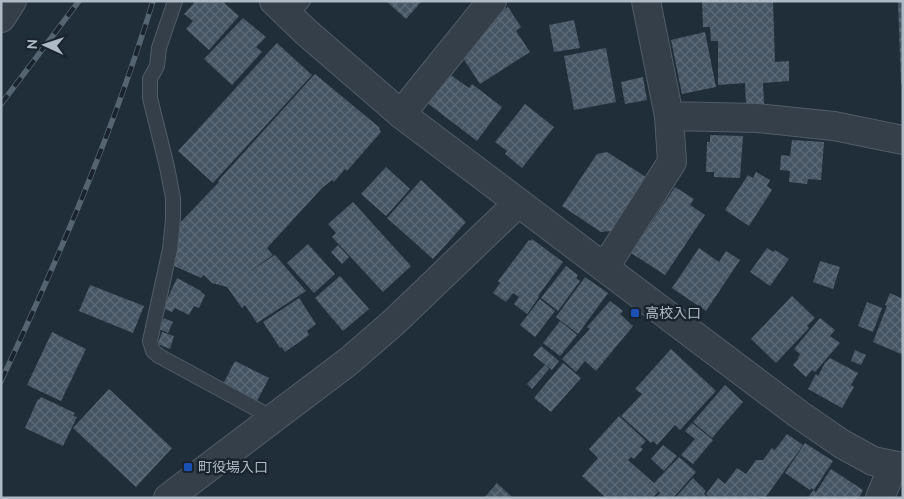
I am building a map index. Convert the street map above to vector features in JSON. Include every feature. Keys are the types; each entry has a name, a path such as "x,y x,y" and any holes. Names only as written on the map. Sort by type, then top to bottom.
{"street":[{"path":"1,18 12,1"},
{"path":"401,114 492,1"},
{"path":"605,267 672,162 669,116 646,1"},
{"path":"289,6 401,114 518,203 842,444 873,461 898,466 880,498"},
{"path":"669,116 757,118 834,126 903,140"},
{"path":"168,498 349,361 394,322 518,203"}],"lane":[{"path":"175,1 160,48 157,66 150,78 150,98 173,198 173,218 170,249 150,341 153,351 159,356 273,418"}],"building":[{"path":"192,1 222,1 239,16 209,50 186,29 193,21 184,14 194,3"},
{"path":"386,1 422,1 406,19"},
{"path":"702,1 773,1 775,62 789,61 789,81 763,83 764,104 746,104 745,83 718,85 718,41 711,41 710,27 703,27"},
{"path":"898,1 903,1 903,84 901,84"},
{"path":"508,7 521,27 516,31 530,52 480,84 463,58 491,17"},
{"path":"243,18 266,37 256,47 262,52 232,85 204,59"},
{"path":"574,20 580,48 554,52 549,25"},
{"path":"705,32 716,87 682,94 671,40"},
{"path":"277,43 312,75 213,183 178,151"},
{"path":"606,48 616,102 574,110 564,56"},
{"path":"448,73 469,88 472,84 502,107 477,141 426,102"},
{"path":"315,74 380,128 381,132 347,171 345,169 334,182 332,180 322,188 267,248 273,255 247,273 275,255 306,291 257,323 245,305 242,308 227,287 212,283 204,275 201,278 172,265 177,226 219,182"},
{"path":"643,77 647,100 625,104 621,82"},
{"path":"525,104 554,127 522,168 505,154 507,151 495,142"},
{"path":"710,135 743,136 740,178 714,177 714,172 706,172 707,142 710,142"},
{"path":"792,140 824,142 821,180 808,179 807,184 789,182 790,171 780,170 781,155 790,156"},
{"path":"607,152 646,177 611,231 601,232 562,206 597,154"},
{"path":"386,167 410,189 386,216 361,194"},
{"path":"756,172 770,180 767,186 772,190 749,226 725,210 748,175 753,178"},
{"path":"421,180 466,222 433,259 387,218"},
{"path":"675,187 694,199 690,205 705,215 665,275 631,253"},
{"path":"353,202 411,266 383,292 332,237 336,233 328,224"},
{"path":"532,239 563,262 527,314 514,304 519,297 513,293 506,302 493,293 500,283 498,281 529,240 531,241"},
{"path":"308,244 335,274 314,293 287,263"},
{"path":"338,245 349,257 342,264 331,252"},
{"path":"699,248 719,262 726,251 740,260 706,311 672,288"},
{"path":"767,248 773,252 775,250 789,259 770,286 750,272"},
{"path":"820,261 840,267 833,289 813,282"},
{"path":"566,266 578,275 576,278 580,281 558,311 541,298"},
{"path":"340,276 369,309 343,331 315,298"},
{"path":"585,277 608,293 578,334 556,317"},
{"path":"177,278 205,295 199,308 194,306 189,315 175,308 172,312 163,308"},
{"path":"90,285 144,306 133,333 79,311"},
{"path":"890,293 903,299 903,351 901,354 873,342"},
{"path":"792,296 815,318 807,326 809,328 776,363 751,339"},
{"path":"299,298 316,324 307,331 309,335 285,352 282,347 280,348 263,322"},
{"path":"540,299 555,311 535,337 520,325"},
{"path":"610,301 623,311 620,314 633,326 596,371 585,361 576,372 562,359 590,329 587,327"},
{"path":"867,302 882,308 873,332 858,326"},
{"path":"164,318 173,322 168,333 159,329"},
{"path":"820,318 835,330 830,336 840,343 815,372 812,370 806,377 793,365 800,354 794,349"},
{"path":"560,321 577,335 560,356 543,343"},
{"path":"52,332 86,349 61,401 27,385"},
{"path":"162,332 174,336 170,349 158,344"},
{"path":"541,346 559,361 552,370 533,355"},
{"path":"671,349 716,391 680,430 675,425 657,445 653,441 651,443 621,416 642,394 635,389"},
{"path":"855,350 866,355 861,365 851,361"},
{"path":"830,358 858,373 851,385 854,387 842,408 808,389 816,374 818,376"},
{"path":"235,361 269,378 257,401 223,384"},
{"path":"563,363 581,378 551,412 534,398"},
{"path":"545,365 549,369 532,389 527,384"},
{"path":"725,385 743,402 712,438 693,422"},
{"path":"109,389 172,448 136,487 73,428"},
{"path":"41,397 75,413 73,416 77,417 63,446 25,428 38,399"},
{"path":"619,416 646,441 640,447 643,449 634,459 631,457 628,460 654,483 679,457 696,472 673,498 655,498 660,493 651,484 658,492 652,498 606,498 582,476 598,458 589,449"},
{"path":"692,423 713,440 693,464 681,455 695,439 685,431"},
{"path":"787,434 803,445 765,498 709,498 706,494 718,478 725,484 737,468 746,474 756,460 763,460 772,448 775,450"},
{"path":"805,443 833,461 814,490 811,488 810,490 785,473"},
{"path":"663,445 677,456 664,471 651,459"},
{"path":"831,469 863,490 859,498 808,498 813,490 816,492"},
{"path":"693,478 706,491 704,494 708,498 675,498"},
{"path":"497,483 513,498 484,498"}],"railway":[{"path":"1,104 79,1"},
{"path":"1,381 44,288 84,194 121,98 153,1"}],"place":[{"name":"高校入口","path":"635,313"},
{"name":"町役場入口","path":"188,467"}]}
